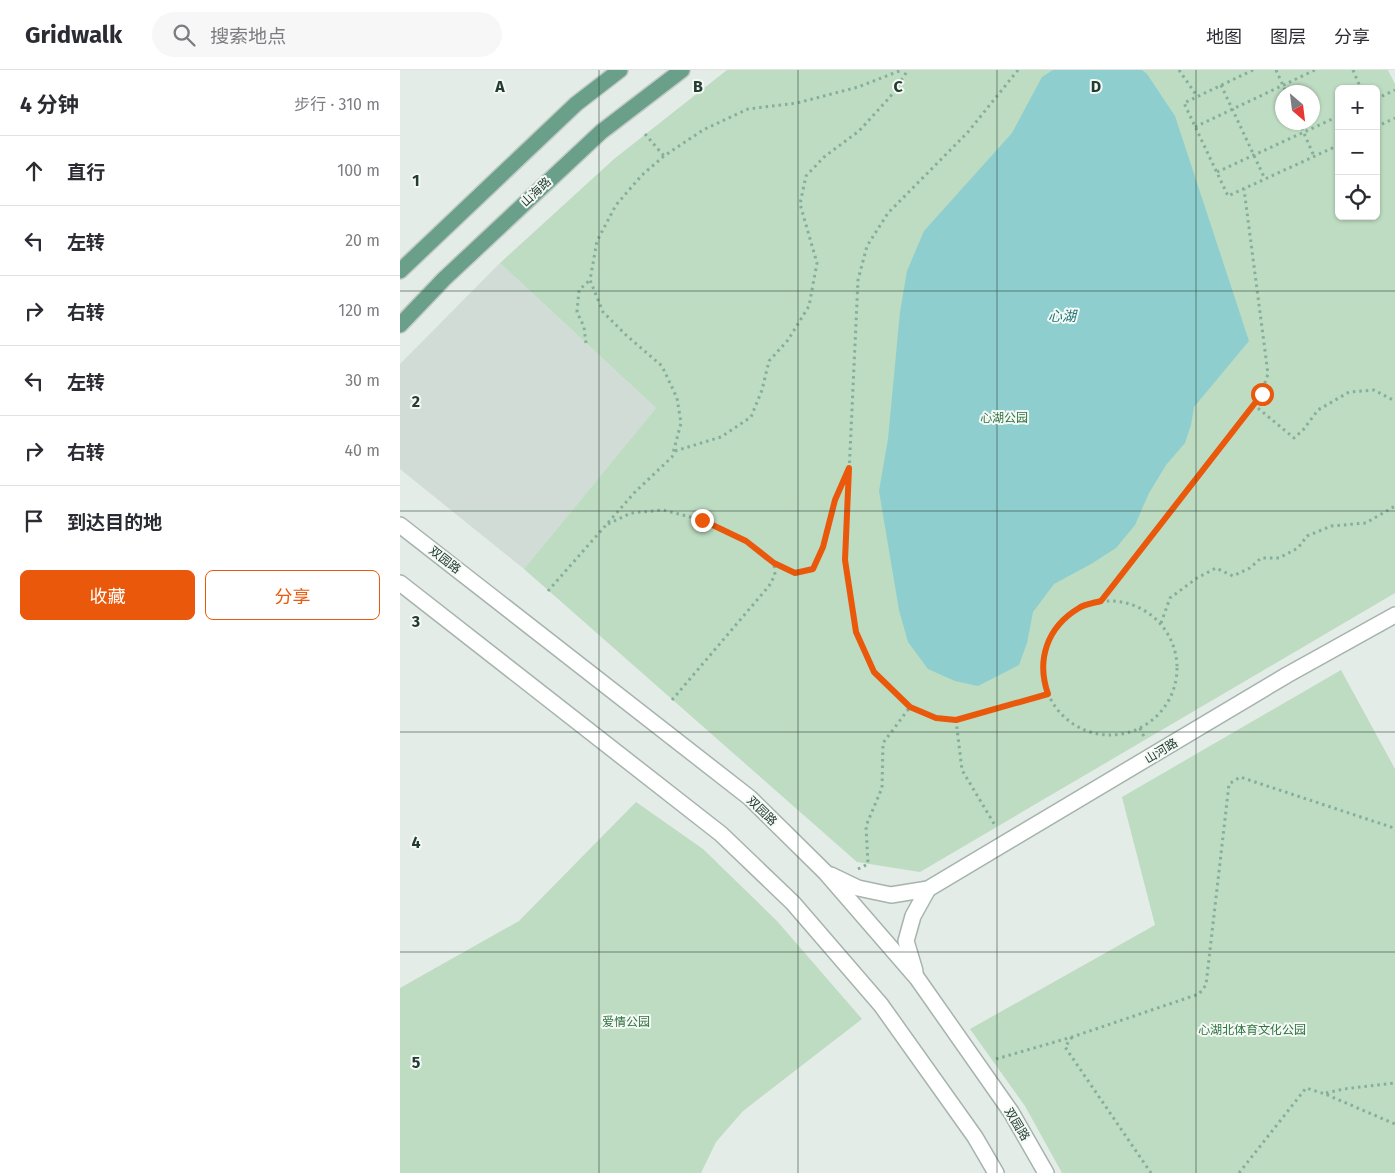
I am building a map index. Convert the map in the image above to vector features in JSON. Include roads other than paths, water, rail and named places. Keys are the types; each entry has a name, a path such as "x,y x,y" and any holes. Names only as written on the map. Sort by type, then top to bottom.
{"main road":[{"path":"400,271 576,104 620,70"},
{"name":"山海路","path":"400,325 444,279 601,132 682,70"}],"street":[{"name":"双园路","path":"400,525 750,798 826,873 917,978 1011,1112 1046,1173"},
{"path":"400,583 721,834 793,903 881,1005 975,1137 996,1173"},
{"name":"山河路","path":"928,889 1287,676 1395,615"},
{"path":"826,873 858,888 891,895 928,889"},
{"path":"917,978 906,941 913,916 928,889"}],"water":[{"name":"心湖","path":"1053,70 1142,70 1147,74 1175,116 1249,341 1194,407 1185,443 1166,465 1149,493 1135,525 1116,548 1054,584 1033,612 1027,643 1019,665 978,686 955,681 928,669 908,642 899,610 879,491 888,439 900,312 907,271 924,231 1012,133 1042,77"}],"park label":[{"name":"心湖公园","path":"1004,418"},
{"name":"爱情公园","path":"626,1022"},
{"name":"心湖北体育文化公园","path":"1252,1030"}]}
